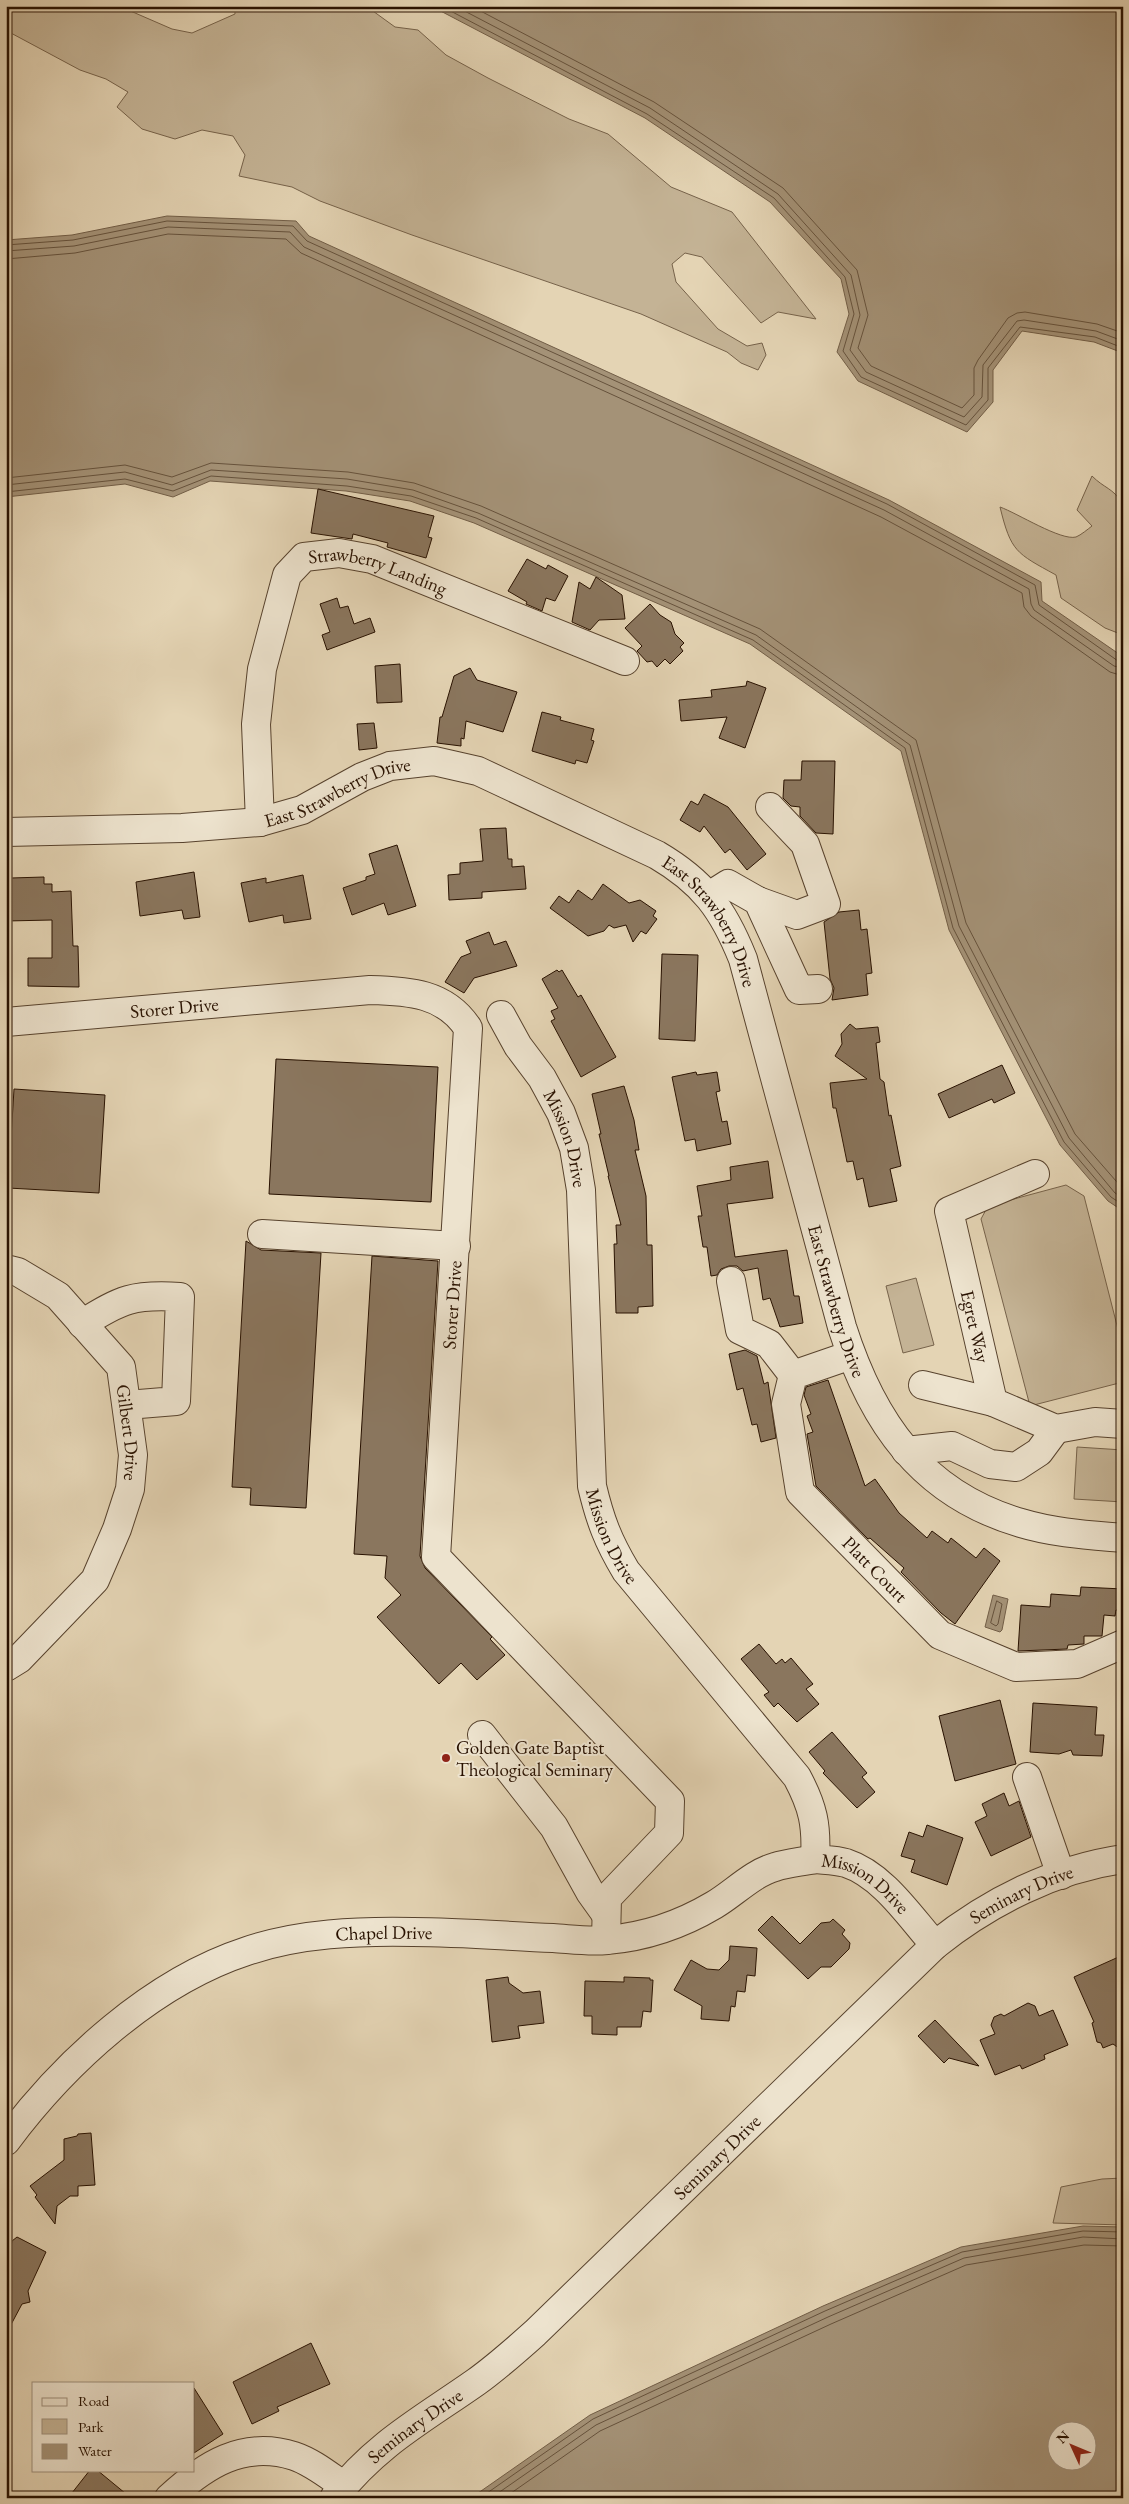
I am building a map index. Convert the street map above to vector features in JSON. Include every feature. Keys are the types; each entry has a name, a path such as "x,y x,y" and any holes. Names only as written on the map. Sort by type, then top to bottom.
{"street":[{"name":"Strawberry Landing","path":"260,822 256,724 262,669 287,575 304,557 339,553 372,559 625,661"},
{"name":"East Strawberry Drive","path":"6,832 182,828 260,822 302,810 362,778 390,766 434,761 456,764 506,783 657,854 684,872 709,896 722,913 743,959 851,1355 864,1387 880,1417 906,1452 946,1486 990,1512 1023,1524 1082,1534 1123,1538"},
{"path":"709,896 728,884 758,902 797,915 826,904 805,844 770,807"},
{"path":"758,902 799,990 818,989"},
{"name":"Storer Drive","path":"6,1022 370,990 415,993 449,1006 460,1015 468,1028 436,1557 670,1801 668,1833 607,1898 605,1913 606,1940"},
{"name":"Mission Drive","path":"501,1015 518,1046 542,1078 561,1113 574,1148 581,1190 592,1486 600,1522 626,1571 797,1778 810,1800 815,1818 814,1859 845,1863 863,1871 881,1885 935,1944"},
{"name":"Egret Way","path":"993,1402 949,1211 1034,1174"},
{"path":"262,1234 456,1246"},
{"name":"Gilbert Drive","path":"6,1269 18,1272 58,1296 121,1367 128,1405 133,1455 130,1490 117,1530 95,1580 19,1659 6,1667"},
{"path":"731,1281 740,1330 769,1344 793,1375 851,1355"},
{"path":"82,1324 114,1304 148,1295 180,1297 176,1402 128,1405"},
{"name":"Platt Court","path":"793,1375 786,1404 800,1492 940,1635 1016,1667 1077,1664 1123,1644"},
{"path":"923,1385 993,1402 1056,1429 1095,1422 1123,1424"},
{"path":"906,1452 952,1446 990,1464 1016,1467 1039,1452 1056,1429"},
{"path":"482,1735 554,1827 590,1892 605,1913"},
{"path":"1027,1777 1061,1875"},
{"name":"Chapel Drive","path":"6,2141 40,2097 77,2059 118,2024 158,1996 208,1967 248,1950 299,1938 357,1933 412,1932 606,1940 641,1934 677,1923 713,1905 773,1867 814,1859"},
{"name":"Seminary Drive","path":"339,2492 364,2463 388,2441 482,2378 535,2333 935,1944 987,1908 1020,1891 1061,1875 1123,1859"},
{"path":"169,2498 190,2478 218,2460 250,2451 294,2456 314,2466 339,2492"}],"green space":[{"path":"6,6 119,6 172,29 192,33 235,14 235,6 366,6 395,27 418,30 446,55 488,78 569,119 608,134 671,187 732,212 816,319 778,312 761,323 702,257 685,253 672,264 676,282 718,329 747,346 762,343 766,355 758,370 741,363 727,352 641,314 412,235 320,201 292,187 239,176 245,155 233,136 202,130 175,139 142,129 117,107 128,92 106,79 80,70 9,32 6,29"},
{"path":"1092,476 1112,491 1123,504 1123,635 1105,628 1061,598 1056,575 1017,550 1008,534 1000,507 1060,535 1076,537 1092,526 1077,510"},
{"path":"1066,1185 1084,1196 1123,1349 1123,1382 1030,1406 981,1219 988,1206"},
{"path":"916,1278 934,1345 903,1353 886,1286"},
{"path":"1077,1447 1123,1450 1123,1502 1074,1499"},
{"path":"1123,2178 1123,2225 1053,2223 1061,2187 1102,2179"}],"water":[{"path":"431,6 1123,6 1123,353 1094,342 1022,331 993,370 993,402 967,432 858,381 837,352 849,314 841,279 770,202 645,118"},
{"path":"167,216 296,221 309,236 889,500 1041,582 1042,601 1119,654 1123,660 1123,1211 1108,1201 1060,1145 949,930 901,751 750,644 474,523 410,501 346,491 210,481 173,497 125,484 6,497 6,240 72,235"},
{"path":"993,1595 1008,1599 1000,1632 985,1627"},
{"path":"1083,2226 1123,2227 1123,2498 471,2498 590,2415 823,2306 961,2247"}],"building":[{"path":"318,489 434,516 428,537 432,538 426,558 387,547 388,543 353,534 352,539 311,533"},
{"path":"527,559 546,569 548,565 568,576 555,601 546,598 542,611 526,604 527,602 508,591"},
{"path":"596,577 622,595 625,619 599,620 590,630 572,622 579,582 590,589"},
{"path":"337,598 340,608 348,606 354,624 370,618 375,632 327,650 322,635 330,632 320,604"},
{"path":"650,604 660,615 671,622 675,634 684,643 680,647 683,651 670,664 665,659 657,667 652,661 647,662 637,651 642,646 625,628"},
{"path":"400,664 402,702 377,703 375,666"},
{"path":"470,668 477,680 517,692 503,732 466,721 464,739 461,738 461,746 437,743 440,717 442,717 454,676"},
{"path":"747,681 766,688 745,748 719,738 727,717 681,721 679,700 712,697 711,690 746,686"},
{"path":"542,712 561,717 560,720 594,729 591,740 594,741 587,763 576,760 575,764 532,751"},
{"path":"374,723 377,748 359,750 357,724"},
{"path":"802,761 835,761 833,834 816,833 800,816 800,807 791,806 783,798 784,780 801,780"},
{"path":"704,794 728,807 766,854 747,870 730,849 725,853 704,826 700,832 680,820 691,801 698,805"},
{"path":"506,828 508,859 512,859 512,867 524,866 526,889 482,892 482,898 449,900 448,875 460,874 460,863 483,861 480,829"},
{"path":"397,845 416,906 388,915 384,903 352,915 343,888 366,880 366,877 375,874 369,854"},
{"path":"194,872 200,917 184,919 182,910 140,916 136,882"},
{"path":"303,875 311,919 284,923 283,915 249,922 241,883 266,878 266,883"},
{"path":"44,877 44,884 52,884 52,892 71,891 73,946 78,946 79,987 28,986 28,958 52,958 52,920 6,921 6,884 11,884 11,878"},
{"path":"603,884 629,903 640,900 656,911 653,916 657,919 646,934 641,931 633,942 626,925 614,928 609,925 604,931 588,936 550,908 559,896 569,903 578,890 592,900"},
{"path":"859,910 861,930 867,929 872,973 866,974 868,995 832,1000 834,988 830,979 824,922 839,912"},
{"path":"489,932 494,945 506,941 517,966 474,978 464,993 445,982 461,957 471,953 466,941"},
{"path":"662,954 698,955 695,1041 659,1039"},
{"path":"557,970 559,972 562,970 578,997 581,995 616,1057 581,1077 551,1021 555,1019 551,1011 558,1008 542,979"},
{"path":"850,1024 856,1029 878,1027 880,1042 876,1043 880,1079 884,1082 889,1116 891,1115 901,1166 890,1169 897,1201 869,1207 863,1178 857,1180 853,1161 847,1162 836,1108 833,1108 830,1083 867,1079 835,1056 842,1044 841,1034"},
{"path":"276,1059 438,1067 431,1202 269,1194"},
{"path":"1002,1065 1015,1093 994,1103 992,1099 949,1118 938,1094"},
{"path":"696,1072 697,1075 717,1072 720,1091 716,1092 722,1122 727,1121 731,1144 697,1151 695,1139 685,1141 672,1077"},
{"path":"624,1086 634,1120 639,1150 635,1150 646,1196 647,1245 652,1245 653,1306 638,1307 638,1313 616,1313 614,1244 617,1244 616,1225 621,1225 608,1176 592,1094"},
{"path":"14,1089 105,1095 99,1193 8,1188"},
{"path":"768,1161 773,1198 727,1204 735,1257 787,1250 794,1296 799,1296 803,1323 780,1327 770,1298 763,1300 758,1268 743,1271 737,1266 729,1266 721,1269 717,1275 711,1276 707,1247 703,1247 698,1216 702,1216 697,1186 731,1180 730,1167"},
{"path":"246,1241 261,1250 321,1253 306,1508 250,1505 251,1488 232,1487"},
{"path":"372,1256 438,1261 420,1556 425,1568 492,1637 490,1639 505,1655 477,1680 461,1663 439,1684 377,1617 401,1595 385,1578 387,1556 354,1554"},
{"path":"745,1350 757,1356 764,1384 768,1382 776,1438 761,1442 757,1424 752,1425 743,1388 737,1390 729,1354"},
{"path":"828,1380 865,1486 875,1479 899,1513 927,1538 932,1531 948,1543 951,1538 976,1558 984,1548 1000,1561 955,1624 941,1613 901,1572 904,1568 870,1538 868,1539 816,1486 807,1434 813,1432 807,1416 811,1414 804,1395 806,1387"},
{"path":"1081,1587 1123,1589 1123,1611 1116,1610 1115,1616 1104,1615 1102,1636 1084,1636 1084,1644 1068,1645 1067,1649 1018,1651 1021,1605 1050,1607 1051,1594 1080,1596"},
{"path":"759,1644 776,1664 782,1659 785,1663 791,1658 813,1684 806,1689 819,1704 797,1722 778,1703 774,1707 764,1695 769,1692 741,1659"},
{"path":"1000,1700 1016,1764 955,1781 939,1716"},
{"path":"1033,1703 1097,1707 1095,1735 1104,1735 1102,1756 1073,1755 1071,1750 1059,1754 1030,1752"},
{"path":"832,1732 867,1773 862,1777 875,1792 857,1808 823,1773 825,1771 809,1752"},
{"path":"1004,1793 1009,1806 1019,1801 1031,1837 991,1856 975,1822 987,1816 982,1804"},
{"path":"927,1825 963,1838 947,1885 911,1872 915,1860 901,1856 909,1832 923,1837"},
{"path":"772,1916 800,1944 821,1923 830,1922 833,1919 845,1930 842,1934 850,1943 849,1949 831,1967 821,1967 808,1979 758,1930"},
{"path":"730,1946 757,1948 755,1976 747,1975 745,1992 737,1991 735,2007 731,2006 729,2021 701,2019 702,2006 674,1990 691,1960 707,1969 719,1970 729,1960"},
{"path":"1123,1955 1123,2051 1113,2044 1103,2048 1101,2043 1097,2042 1092,2023 1094,2022 1074,1977"},
{"path":"508,1977 509,1983 523,1993 540,1991 544,2023 518,2026 520,2038 492,2042 486,1980"},
{"path":"624,1977 650,1978 650,1980 653,1980 651,2012 643,2011 641,2027 617,2027 617,2035 592,2034 592,2016 584,2016 585,1981 624,1982"},
{"path":"1028,2003 1035,2006 1039,2016 1053,2010 1068,2045 1044,2055 1045,2059 1022,2069 1020,2065 995,2075 980,2040 995,2034 991,2025 994,2017 1001,2014 1004,2016"},
{"path":"935,2020 979,2066 949,2058 944,2063 918,2036"},
{"path":"91,2133 95,2185 78,2186 78,2196 70,2196 57,2206 55,2224 35,2197 37,2195 30,2186 64,2160 64,2139 77,2136 78,2134"},
{"path":"17,2237 46,2252 28,2291 30,2302 22,2304 6,2334 6,2258 10,2252 12,2241"},
{"path":"311,2343 330,2384 277,2407 279,2411 252,2424 233,2382"},
{"path":"195,2390 223,2434 195,2452"},
{"path":"88,2472 99,2472 131,2498 68,2498"}],"place":[{"name":"Golden Gate Baptist Theological Seminary","path":"446,1758"}]}
